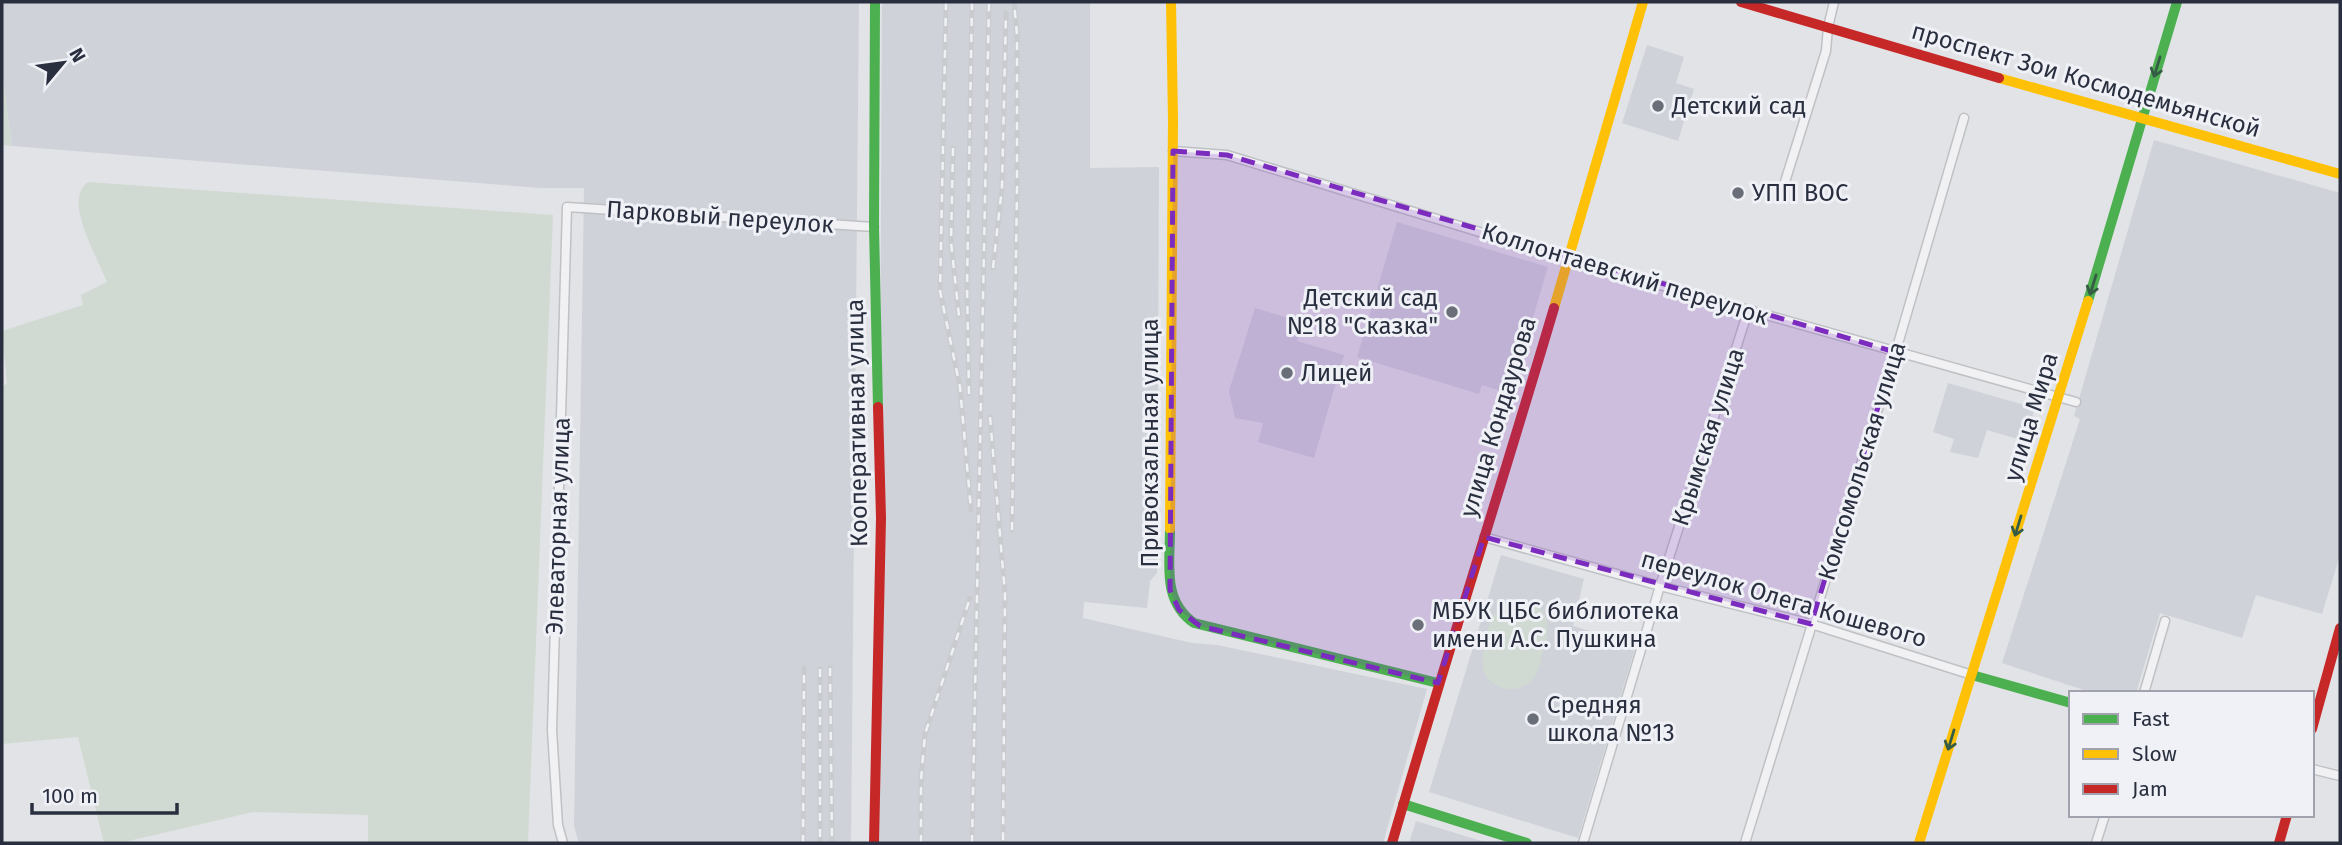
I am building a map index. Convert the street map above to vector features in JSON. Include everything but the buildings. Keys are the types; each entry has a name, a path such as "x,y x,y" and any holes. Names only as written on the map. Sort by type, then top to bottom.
{"street":[{"name":"Кооперативная улица","path":"874,843 881,517 874,227 875,2"},
{"name":"Привокзальная улица","path":"1171,2 1173,151 1170,590 1173,601 1191,622 1200,626 1438,683"},
{"name":"улица Кондаурова","path":"1392,843 1643,2"},
{"name":"проспект Зои Космодемьянской","path":"1741,2 2340,174"},
{"path":"1784,185 1826,51 1834,2"},
{"name":"улица Мира","path":"1919,843 2059,396 2177,2"},
{"name":"Комсомольская улица","path":"1745,843 1964,118"},
{"name":"Коллонтаевский переулок","path":"1173,151 1227,155 1748,311 2076,402"},
{"name":"Парковый переулок","path":"567,207 874,227"},
{"name":"Элеваторная улица","path":"563,843 558,825 552,730 567,207"},
{"name":"Крымская улица","path":"1583,843 1660,586 1748,311"},
{"name":"переулок Олега Кошевого","path":"1485,537 1660,586 1811,624 2069,702"},
{"path":"2145,691 2165,621"},
{"path":"2314,722 2340,628"},
{"path":"2314,770 2340,776"},
{"path":"1403,804 1527,843"},
{"path":"2096,843 2104,817"},
{"path":"2279,843 2286,817"}],"highlighted area":[{"path":"1173,151 1227,155 1895,352 1811,624 1484,537 1438,683 1200,626 1179,610 1170,590"}],"shaded area":[{"path":"2,2 859,2 851,843 579,843 574,826 584,188 540,188 12,146 2,73"},
{"path":"882,2 1090,2 1090,168 1159,167 1157,573 1150,581 1147,608 1084,602 1083,618 1192,643 1217,645 1427,689 1383,843 878,843"},
{"name":"Детский сад","path":"1647,45 1684,57 1676,83 1694,89 1678,141 1622,123"},
{"path":"2,73 12,146 2,145"},
{"path":"2154,140 2340,193 2340,555 2322,614 2256,595 2242,638 2160,613 2137,691 2087,691 2002,663 2080,419 2074,416"},
{"path":"88,182 553,215 528,843 368,843 368,815 253,812 120,843 104,843 78,737 2,744 2,386 7,384 2,331 83,305 81,295 107,282 79,211 81,191"},
{"name":"Детский сад №18 \"Сказка\"","path":"1397,222 1548,267 1510,394 1482,385 1479,394 1357,357"},
{"name":"Лицей","path":"1255,308 1302,322 1297,341 1344,355 1314,458 1258,442 1263,423 1235,418 1229,391"},
{"path":"1948,383 2035,408 2025,441 1987,430 1978,458 1950,452 1954,439 1933,432"},
{"name":"Средняя школа №13","path":"1501,555 1584,579 1573,626 1636,645 1578,838 1429,792"},
{"path":"1522,600 1540,608 1547,621 1540,665 1527,684 1514,689 1502,688 1490,681 1483,670 1484,642 1490,623 1498,610 1509,603"},
{"path":"1416,821 1488,843 1409,843"}],"railway":[{"path":"946,2 940,291 960,387 971,510"},
{"path":"969,394 967,286 972,2"},
{"path":"972,843 989,2"},
{"path":"1012,530 1017,188 1017,35 1014,2"},
{"path":"993,268 1002,187 1006,13"},
{"path":"953,148 951,242 959,316"},
{"path":"990,417 1005,594 1003,843"},
{"path":"921,843 921,780 925,734 970,598"},
{"path":"803,843 804,668"},
{"path":"830,668 832,843"},
{"path":"820,669 820,843"}],"traffic: fast":[{"path":"875,2 874,227 878,407"},
{"path":"2088,301 2177,2"},
{"path":"1170,529 1169,568 1172,593 1184,614 1194,623 1438,683"},
{"path":"1972,675 2069,702"},
{"path":"1403,804 1527,843"}],"traffic: slow":[{"path":"1170,529 1173,120 1171,2"},
{"path":"1554,308 1643,2"},
{"path":"1999,78 2340,174"},
{"path":"1919,843 2088,301"}],"traffic: jam":[{"path":"1741,2 1999,78"},
{"path":"1392,843 1554,308"},
{"path":"874,843 881,518 878,407"},
{"path":"2314,722 2340,628"},
{"path":"2279,843 2286,817"}],"place":[{"name":"Детский сад","path":"1658,106"},
{"name":"УПП ВОС","path":"1738,193"},
{"name":"Детский сад №18 \"Сказка\"","path":"1452,312"},
{"name":"Лицей","path":"1287,373"},
{"name":"МБУК ЦБС библиотека имени А.С. Пушкина","path":"1418,625"},
{"name":"Средняя школа №13","path":"1533,719"}]}
